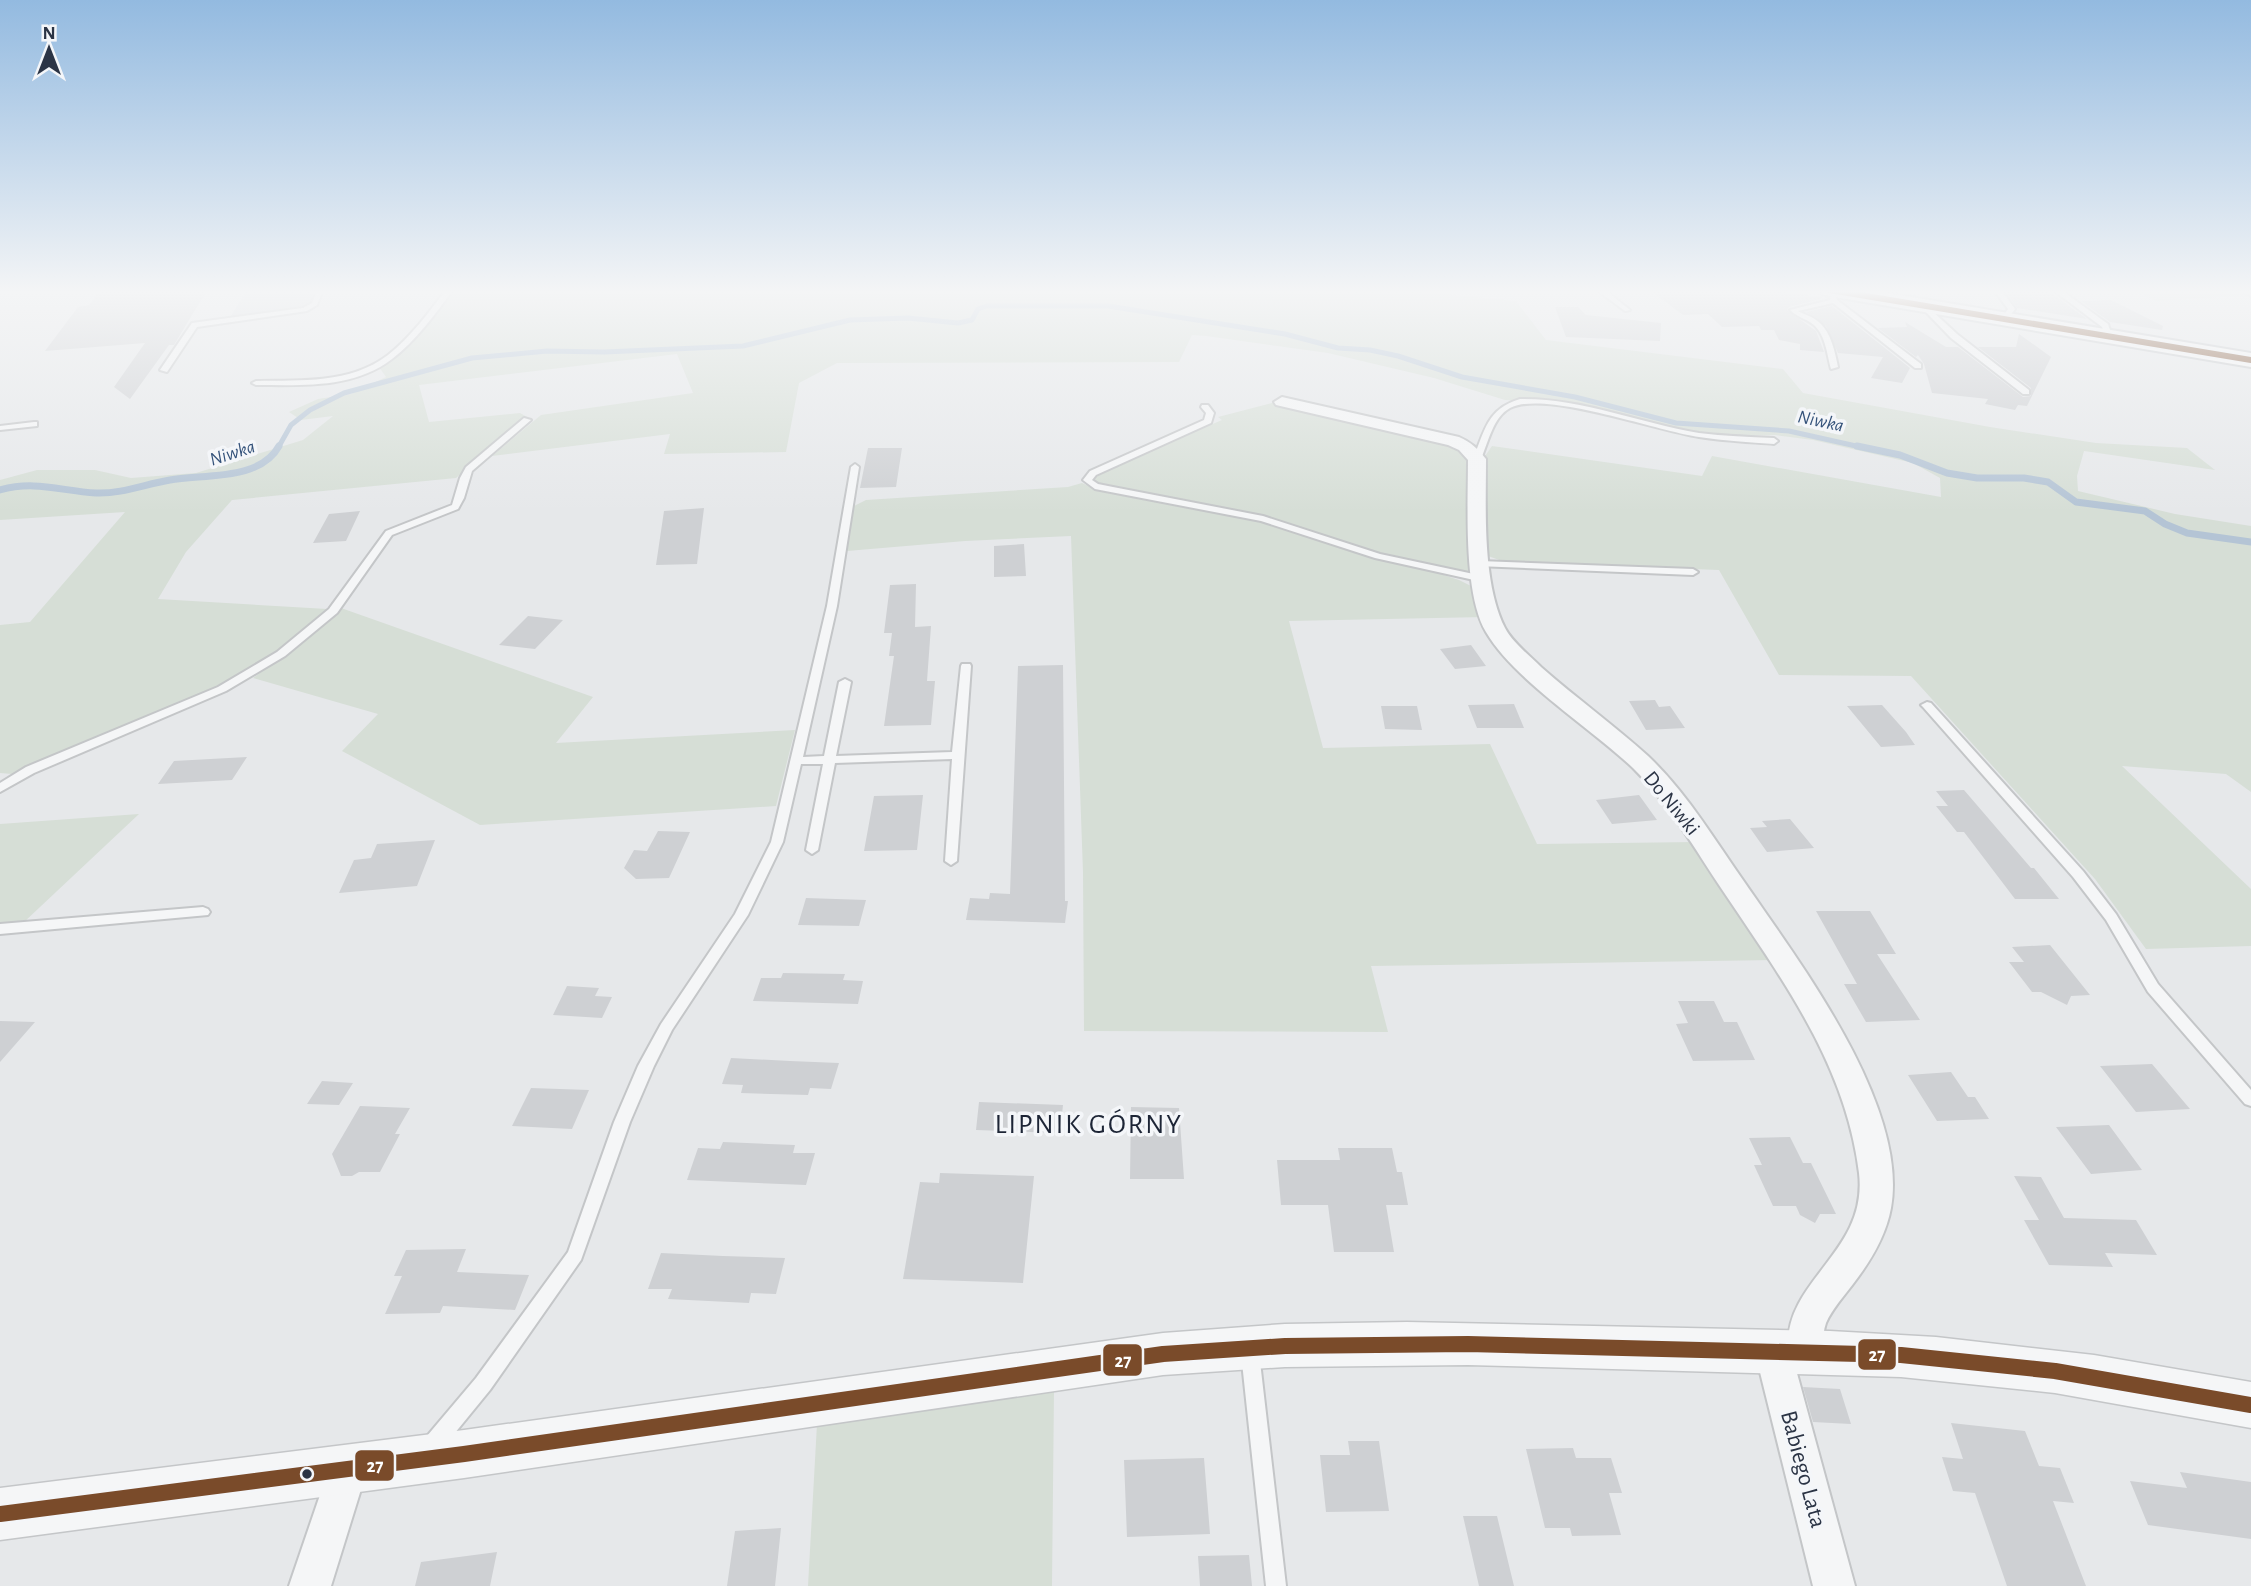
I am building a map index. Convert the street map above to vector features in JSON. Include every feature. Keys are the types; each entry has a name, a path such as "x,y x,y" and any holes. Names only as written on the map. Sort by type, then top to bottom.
{"street":[{"path":"1282,401 1305,409 1453,441 1465,446 1477,459"},
{"name":"Do Niwki","path":"1477,459 1482,572 1490,619 1497,632 1524,662 1651,773 1677,803 1808,995 1855,1092 1870,1136 1876,1178 1876,1209 1869,1233 1817,1305 1807,1328 1790,1353"},
{"path":"0,1514 347,1470 1163,1354 1249,1345 1461,1342 1935,1358 2043,1369 2155,1386 2251,1405"},
{"name":"Babiego Lata","path":"1790,1353 1834,1586"},
{"path":"310,1586 347,1470"}],"lane":[{"path":"164,370 168,364"},
{"path":"256,383 345,377 366,372 376,364"},
{"path":"1990,364 2026,392"},
{"path":"1477,459 1497,417 1506,407 1519,402 1571,405 1698,434 1774,441"},
{"path":"1205,407 1210,413 1208,421 1093,473 1087,480 1095,486 1113,490 1263,519 1378,556 1482,572 1693,572"},
{"path":"0,788 30,770 222,689 281,653 333,611 389,533 455,507 460,501 463,477 469,469 527,420"},
{"path":"0,428 34,424"},
{"path":"420,1460 484,1384 575,1255 622,1122 646,1066 666,1028 741,915 777,842 832,607 855,467"},
{"path":"951,861 965,666"},
{"path":"812,850 845,682"},
{"path":"1927,705 2078,874 2111,917 2153,988 2251,1100"},
{"path":"796,761 958,755"},
{"path":"0,929 202,912"},
{"path":"1249,1345 1276,1586"}],"shaded area":[{"path":"383,364 594,364 419,385 429,422 520,413 527,417 456,478 232,500 186,552 158,599 327,609 288,645 241,674 189,699 12,774 0,773 0,625 30,622 125,512 0,520 0,480 37,470 95,470 131,478 196,473 303,440 333,416 301,420 289,412 318,399 351,394 386,377 379,367"},
{"path":"681,364 835,364 799,383 786,452 664,454 670,434 492,456 541,415 693,393"},
{"path":"1375,364 1742,364 1783,369 1803,393 2096,443 2187,448 2215,470 2084,451 2077,476 2078,491 2175,514 2251,526 2251,792 2226,774 2122,766 2251,889 2251,946 2146,949 2095,879 1911,676 1779,675 1719,570 1505,562 1488,556 1483,459 1492,446 1702,476 1712,456 1941,497 1940,478 1913,463 1813,440 1775,435 1730,436 1696,432 1571,404 1505,400 1434,378"},
{"path":"1276,402 1453,444 1469,455 1476,569 1469,572 1453,571 1359,548 1287,523 1097,484 1094,481 1096,474 1222,420 1218,417"},
{"path":"1082,483 1093,488 1265,522 1354,552 1410,564 1459,580 1477,589 1485,617 1289,621 1323,748 1490,744 1537,844 1696,842 1775,960 1371,966 1388,1032 1084,1031 1083,872 1071,536 847,551 852,507 866,500 1068,487"},
{"path":"341,608 593,697 556,743 795,730 776,806 480,825 342,751 378,714 253,678 315,633"},
{"path":"139,814 23,923 0,925 0,824"},
{"path":"1054,1390 1052,1586 808,1586 817,1424"}],"building":[{"path":"130,364 155,364 130,399 114,387"},
{"path":"1879,364 1905,364 1910,368 1902,383 1871,378"},
{"path":"1924,364 1980,364 2023,397 2031,396 2031,388 2000,364 2048,364 2027,406 2018,405 2015,410 1985,404 1988,399 1932,393"},
{"path":"868,448 902,448 896,487 860,488"},
{"path":"704,508 697,564 656,565 664,511"},
{"path":"360,511 346,541 313,543 329,514"},
{"path":"1024,544 1026,576 994,577 994,546"},
{"path":"916,584 915,627 931,626 927,681 935,681 931,725 884,726 894,656 889,656 892,633 884,633 890,585"},
{"path":"528,616 563,620 535,649 499,645"},
{"path":"1471,645 1486,666 1455,669 1440,649"},
{"path":"1063,665 1065,901 1068,901 1065,923 966,920 970,898 989,899 990,893 1010,894 1018,666"},
{"path":"1655,700 1659,707 1670,706 1685,728 1646,730 1629,701"},
{"path":"1514,704 1524,728 1477,728 1468,705"},
{"path":"1882,705 1915,745 1881,747 1847,706"},
{"path":"1381,706 1417,706 1422,730 1385,729"},
{"path":"247,757 232,780 158,784 174,761"},
{"path":"1964,790 2059,899 2015,899 1964,832 1957,832 1936,806 1948,806 1936,791"},
{"path":"923,795 917,850 864,851 874,796"},
{"path":"1639,795 1657,820 1612,824 1596,800"},
{"path":"1790,819 1814,848 1767,852 1750,828 1767,827 1762,821"},
{"path":"658,831 690,832 669,878 636,879 624,868 634,850 647,851"},
{"path":"435,840 417,886 339,893 354,860 371,858 377,844"},
{"path":"806,898 866,900 859,926 798,925"},
{"path":"1816,911 1870,911 1896,954 1877,954 1920,1020 1866,1022 1844,984 1857,984"},
{"path":"2050,945 2090,995 2071,996 2067,1005 2041,992 2032,992 2009,962 2024,962 2012,947"},
{"path":"783,973 845,974 843,980 863,981 858,1004 753,1001 761,978 781,978"},
{"path":"567,986 599,988 595,996 612,997 602,1018 553,1015"},
{"path":"1678,1001 1714,1001 1724,1022 1737,1022 1755,1060 1693,1061 1676,1024 1688,1023"},
{"path":"0,1021 35,1022 0,1062"},
{"path":"731,1058 839,1063 831,1089 810,1088 808,1095 741,1093 743,1085 722,1084"},
{"path":"2152,1064 2190,1109 2136,1112 2100,1066"},
{"path":"1951,1072 1968,1097 1975,1097 1989,1119 1937,1121 1908,1075"},
{"path":"322,1081 353,1083 339,1105 307,1104"},
{"path":"531,1088 589,1090 572,1129 512,1126"},
{"path":"979,1102 1063,1105 1060,1133 976,1130"},
{"path":"360,1106 410,1108 395,1134 400,1134 380,1172 359,1172 352,1176 341,1176 332,1154"},
{"path":"1131,1107 1179,1108 1184,1179 1130,1179"},
{"path":"2109,1125 2142,1170 2091,1174 2056,1127"},
{"path":"1790,1137 1803,1163 1811,1163 1836,1214 1820,1214 1815,1223 1800,1215 1796,1206 1773,1206 1754,1165 1762,1165 1749,1138"},
{"path":"723,1142 795,1145 793,1153 815,1153 806,1185 687,1180 698,1148 720,1149"},
{"path":"1338,1148 1392,1148 1397,1172 1402,1172 1408,1205 1386,1205 1394,1252 1334,1252 1328,1205 1281,1205 1277,1160 1340,1160"},
{"path":"940,1173 1034,1176 1023,1283 903,1279 920,1182 939,1183"},
{"path":"2014,1176 2041,1177 2064,1218 2136,1220 2157,1255 2105,1253 2113,1267 2049,1265 2024,1220 2039,1220"},
{"path":"466,1249 457,1272 529,1275 515,1310 443,1306 440,1313 385,1314 402,1276 394,1276 406,1250"},
{"path":"661,1253 785,1258 776,1294 751,1293 749,1303 668,1299 672,1289 648,1289"},
{"path":"1803,1387 1840,1389 1851,1424 1813,1422"},
{"path":"1951,1423 2025,1431 2039,1466 2060,1468 2074,1503 2053,1501 2086,1586 2007,1586 1975,1493 1953,1491 1942,1457 1963,1459"},
{"path":"1348,1441 1379,1441 1389,1511 1326,1512 1320,1455 1350,1455"},
{"path":"1573,1448 1576,1458 1611,1458 1622,1493 1609,1493 1621,1535 1572,1536 1570,1528 1545,1528 1526,1449"},
{"path":"1204,1458 1210,1534 1127,1537 1124,1460"},
{"path":"2180,1472 2251,1482 2251,1539 2148,1525 2130,1481 2187,1488"},
{"path":"1463,1516 1497,1516 1514,1586 1479,1586"},
{"path":"781,1528 775,1586 727,1586 735,1531"},
{"path":"497,1552 490,1586 415,1586 421,1562"},
{"path":"1249,1555 1252,1586 1200,1586 1198,1556"}],"waterway":[{"name":"Niwka","path":"278,448 291,425 310,410 344,393 450,364"},
{"name":"Niwka","path":"1422,364 1462,377 1575,397 1676,423 1789,431 1865,448"},
{"name":"Niwka","path":"0,490 37,486 106,493 170,480 230,474 259,465 279,446"},
{"name":"Niwka","path":"1857,446 1900,455 1947,473 1977,478 2024,478 2048,482 2076,502 2145,511 2165,524 2187,533 2251,542"}],"transit line":[{"name":"27","path":"0,1514 464,1454 1163,1354 1285,1346 1468,1344 1901,1355 2055,1371 2251,1405"}],"district":[{"name":"LIPNIK GÓRNY","path":"1089,1123"}]}
